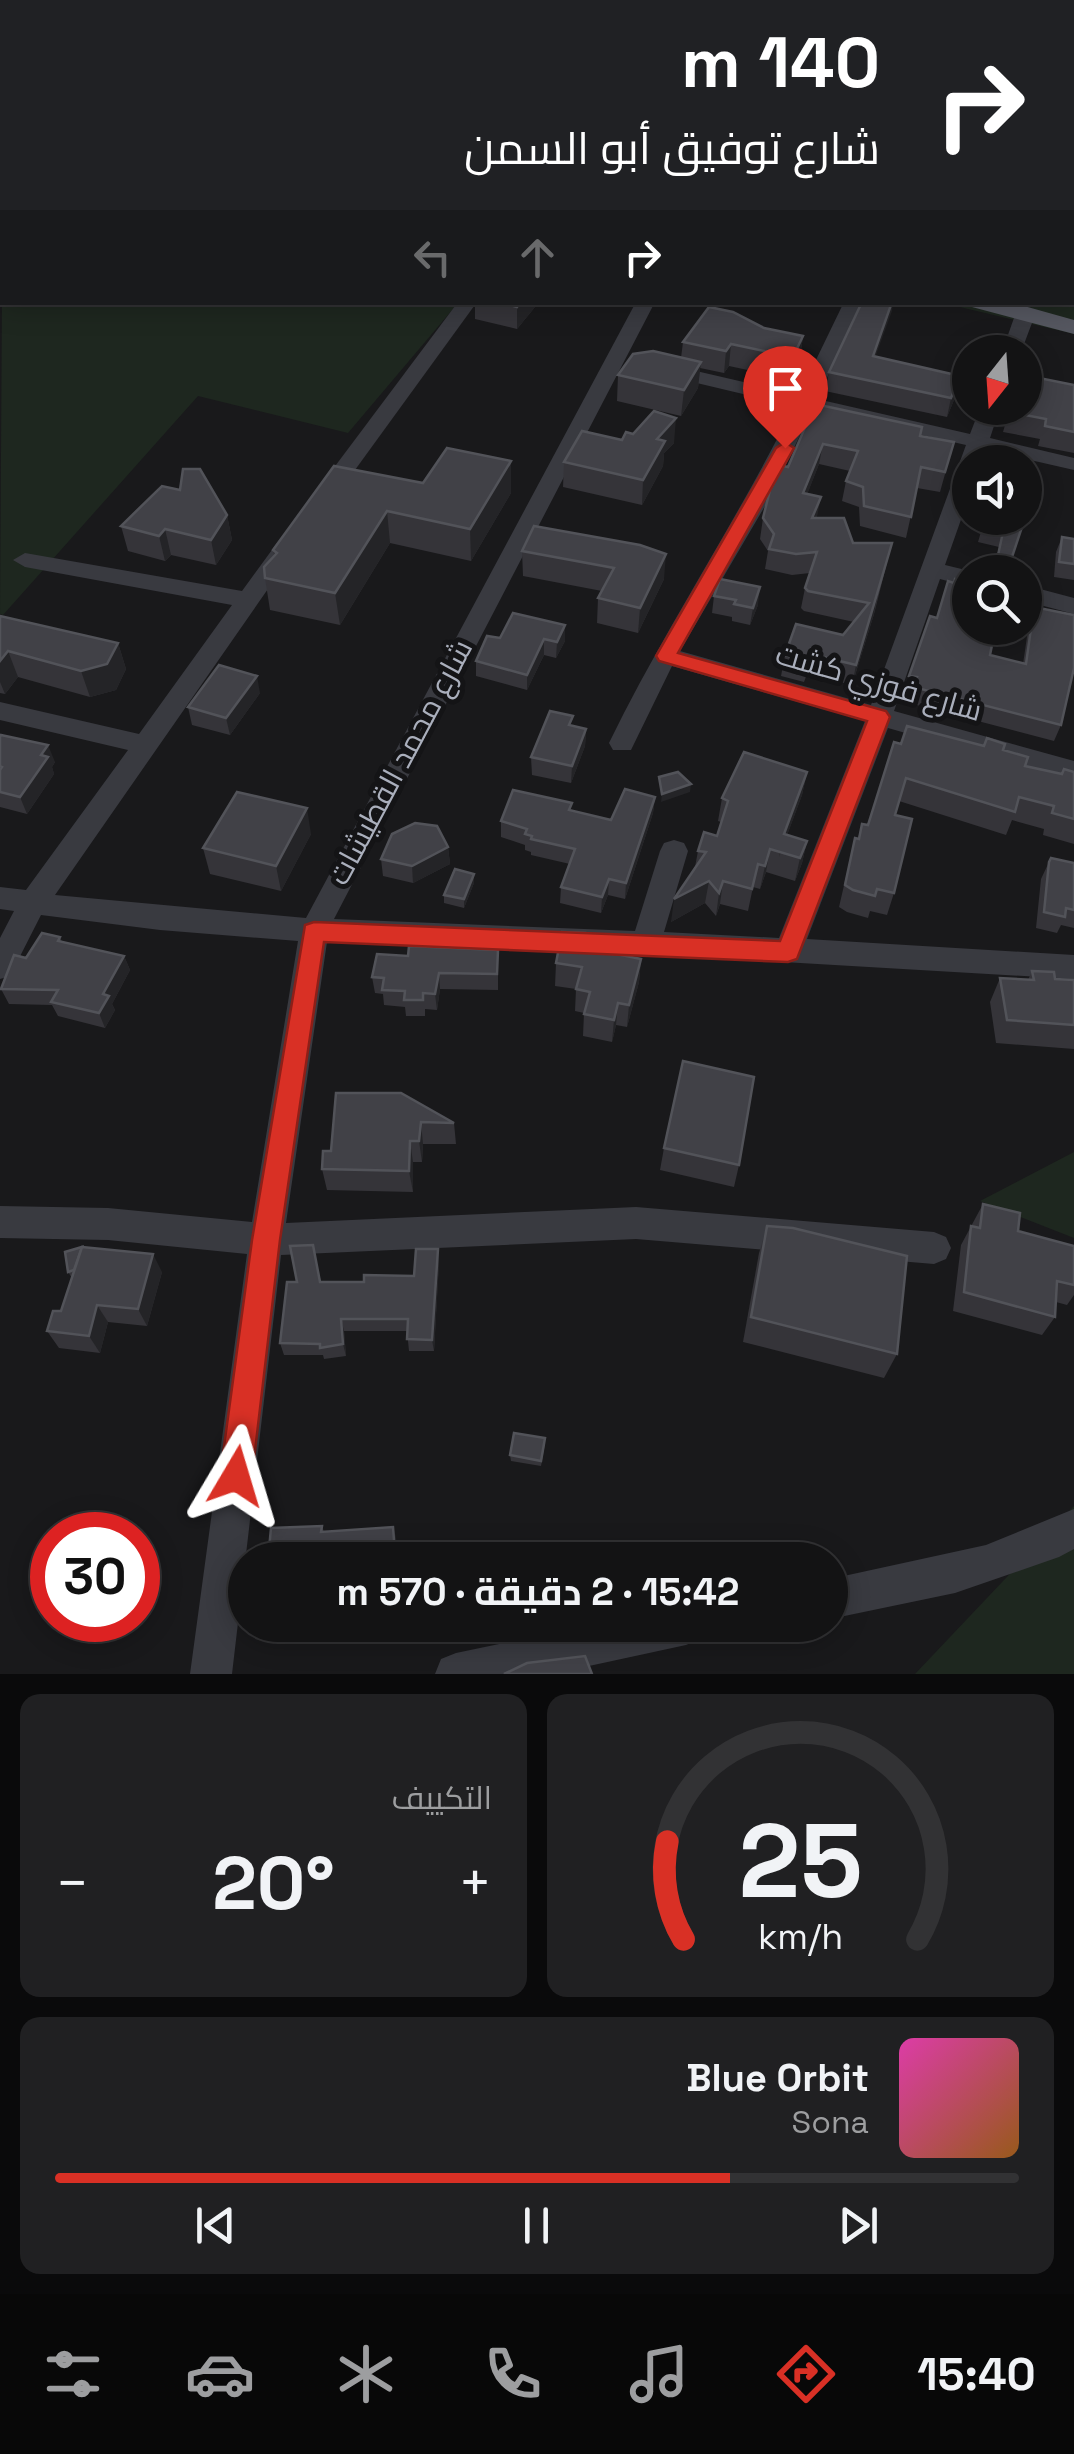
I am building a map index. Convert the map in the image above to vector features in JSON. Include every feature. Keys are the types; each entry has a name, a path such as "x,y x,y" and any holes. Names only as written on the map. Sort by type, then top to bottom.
{"main road":[{"path":"1000,305 1074,315"},
{"path":"1026,309 1074,327"}],"street":[{"path":"0,967 33,903 302,525 466,305"},
{"name":"شارع محمد القطيشات","path":"211,1674 266,1240 314,932 332,890 633,363 645,305"},
{"path":"622,743 666,656 761,494 853,305"},
{"path":"1017,335 1026,309"},
{"path":"633,363 1074,464"},
{"path":"788,952 879,717 984,425"},
{"path":"26,560 248,600"},
{"path":"929,569 952,575"},
{"path":"1042,598 1074,606"},
{"name":"شارع فوزي كشت","path":"666,656 1074,771"},
{"path":"0,711 148,745"},
{"path":"646,943 674,852"},
{"path":"0,898 147,920 314,932 646,943 1074,967"},
{"path":"0,1222 108,1224 266,1240 636,1223 934,1248"},
{"path":"848,1596 995,1563 1074,1528"},
{"path":"456,1674 606,1642"}],"shaded area":[{"path":"2,305 456,305 348,433 198,396 0,614"},
{"path":"951,305 1074,305 1074,334"},
{"path":"1074,1152 1074,1238 980,1201"},
{"path":"1074,1506 1074,1674 915,1674"}],"building":[{"path":"861,305 891,305 873,356 952,374 951,398 829,372"},
{"path":"709,307 733,312 764,328 803,336 793,357 731,344 726,351 683,342"},
{"path":"653,351 701,362 684,390 618,375 633,354"},
{"path":"1042,379 1074,385 1074,432 1045,426 1046,419 1042,418"},
{"path":"815,404 922,427 920,436 954,442 945,472 921,467 911,517 864,506 863,487 846,481 858,451 823,444 803,493 821,497 812,518 844,518 853,543 892,543 856,665 811,654 808,662 785,655 796,624 843,635 869,603 808,591 805,588 817,552 796,554 769,549 774,534 763,518 770,490 783,466 788,467"},
{"path":"654,411 676,418 657,439 665,441 643,480 564,462 582,431 622,440 626,432 633,434"},
{"path":"447,448 511,461 470,529 387,511 335,593 265,578 264,567 277,553 273,550 334,466 423,483"},
{"path":"183,469 200,469 227,515 211,540 165,529 159,536 121,526 162,486 180,490"},
{"path":"534,526 640,545 666,554 640,608 598,598 614,568 522,551"},
{"path":"1002,535 1019,535 1013,555 998,555"},
{"path":"1062,537 1074,539 1074,564 1059,562"},
{"path":"720,579 760,587 753,608 714,596"},
{"path":"948,581 952,582 952,645 992,645 990,655 1026,664 1029,645 1042,645 1042,609 1074,615 1074,668 1061,725 913,687 917,677 909,676 930,616 937,618"},
{"path":"513,613 565,625 557,642 544,639 527,675 476,661 487,636 500,638"},
{"path":"0,616 118,643 107,664 81,671 8,651 0,661"},
{"path":"219,665 257,676 226,718 188,707"},
{"path":"550,711 573,716 569,725 586,729 572,766 531,757"},
{"path":"907,726 984,746 987,738 1005,744 1003,750 1028,757 1025,766 1062,774 1064,769 1074,772 1074,819 1052,813 1054,806 1019,797 1015,812 906,778 895,815 912,819 894,893 877,889 875,896 853,890 845,885 855,838 859,839 862,824 868,825 894,742 901,744"},
{"path":"1,735 48,745 41,755 48,757 20,797 0,792"},
{"path":"744,752 807,772 784,834 807,841 800,858 770,849 765,866 758,864 752,889 723,881 719,893 709,881 674,899 706,852 698,851 704,832 717,836 728,801 722,798"},
{"path":"678,772 691,784 662,794 659,777"},
{"path":"625,789 655,797 626,883 609,879 602,897 561,887 575,849 531,839 525,834 527,829 501,821 513,790 572,803 569,810 611,820"},
{"path":"237,792 307,808 276,866 203,848"},
{"path":"415,823 437,826 448,847 412,866 381,859 392,834"},
{"path":"1051,858 1074,863 1074,910 1066,908 1065,917 1044,912"},
{"path":"455,869 474,874 464,899 444,895"},
{"path":"562,932 585,933 582,947 641,959 629,1005 618,1003 614,1020 584,1014 590,992 576,989 582,967 556,963"},
{"path":"42,933 60,937 58,941 124,956 103,994 109,996 99,1013 51,1002 58,990 1,989 14,955 26,958"},
{"path":"409,946 498,950 497,974 439,973 435,994 423,993 423,1000 404,1000 405,991 382,990 384,978 372,977 377,954 408,956"},
{"path":"1032,971 1054,972 1055,979 1074,980 1074,1025 1007,1020 1000,978 1034,980"},
{"path":"683,1061 754,1077 739,1165 664,1148"},
{"path":"336,1093 401,1093 454,1123 421,1122 419,1141 410,1141 409,1171 322,1169 323,1151 331,1151"},
{"path":"983,1204 1020,1213 1018,1231 1074,1246 1074,1285 1057,1281 1055,1317 964,1292 971,1226 980,1228"},
{"path":"767,1226 793,1228 907,1256 897,1354 751,1317"},
{"path":"313,1245 320,1282 364,1282 364,1275 414,1276 416,1249 438,1249 432,1340 407,1339 408,1319 341,1319 343,1344 320,1348 320,1344 280,1343 287,1282 297,1282 290,1246"},
{"path":"82,1247 74,1270 68,1272 65,1252"},
{"path":"82,1247 153,1254 138,1309 97,1305 89,1336 47,1331 53,1311 61,1311"},
{"path":"514,1433 545,1438 541,1461 510,1455"},
{"path":"322,1526 321,1532 393,1527 394,1542 270,1542 271,1528"},
{"path":"585,1656 592,1674 504,1674 527,1663"}],"route":[{"path":"236,1476 266,1240 314,932 646,943 788,952 879,717 666,656 785,448"}]}
